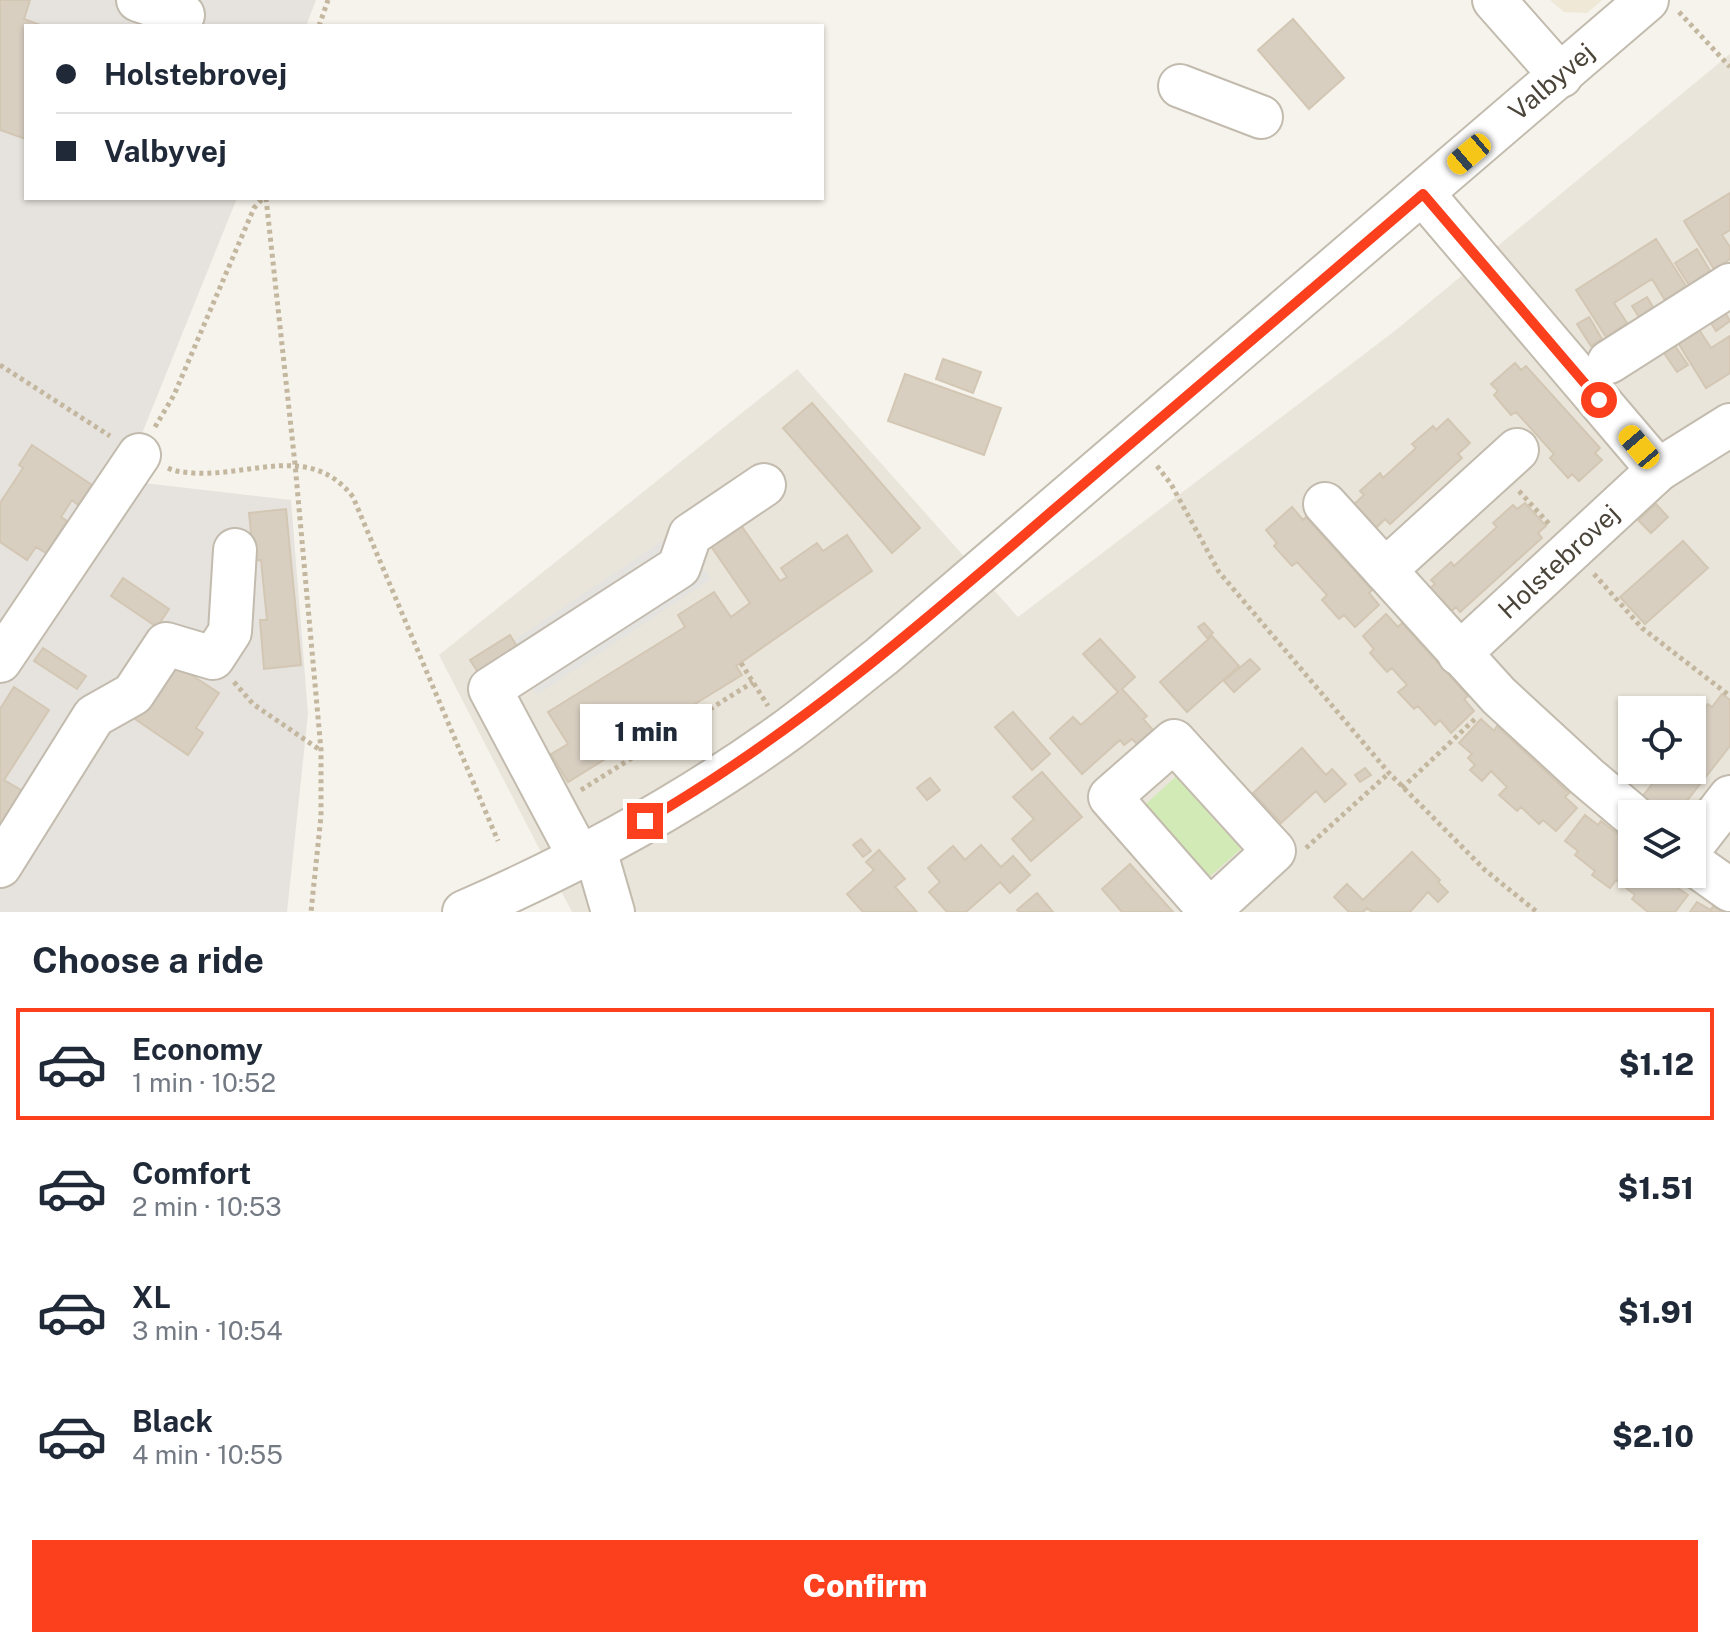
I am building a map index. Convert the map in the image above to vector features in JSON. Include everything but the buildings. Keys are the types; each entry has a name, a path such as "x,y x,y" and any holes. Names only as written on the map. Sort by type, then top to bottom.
{"street":[{"path":"138,0 183,15"},
{"path":"1494,0 1561,76"},
{"name":"Valbyvej","path":"464,912 588,854 695,792 785,732 882,656 1561,76 1663,6"},
{"path":"1180,86 1261,117"},
{"path":"1423,194 1658,470"},
{"path":"1609,362 1730,285"},
{"name":"Holstebrovej","path":"1459,654 1658,470 1730,425"},
{"path":"0,661 139,455"},
{"path":"1385,570 1507,458"},
{"path":"613,912 588,854 553,807 490,689 679,567 690,535 764,485"},
{"path":"1325,504 1499,696 1618,803"},
{"path":"0,866 94,716 133,694 166,644 213,658 230,632 235,550"},
{"path":"1174,741 1274,851 1211,911 1110,797 1174,741"},
{"path":"1706,828 1730,797"},
{"path":"1706,873 1730,890"}],"path":[{"path":"320,24 328,0"},
{"path":"1663,6 1730,67"},
{"path":"139,455 174,395 254,208 262,200"},
{"path":"264,200 295,464 321,750 321,816 311,912"},
{"path":"0,365 139,455 174,471 206,474 295,464 327,473 342,482 353,497 498,841"},
{"path":"1136,440 1171,484 1219,572 1389,773 1485,870 1537,912"},
{"path":"1507,458 1572,550 1642,628 1730,696"},
{"path":"213,658 253,704 321,750"},
{"path":"741,663 766,702"},
{"path":"553,807 753,682"},
{"path":"1402,788 1499,696"},
{"path":"1274,851 1296,858 1389,773"}],"shaded area":[{"path":"0,0 316,0 307,24 24,24 24,200 236,200 139,441 144,483 291,500 308,714 287,912 0,912"},
{"path":"1550,0 1602,0 1587,13 1564,12"},
{"path":"1730,54 1730,912 572,912 439,655 797,369 1018,617 1396,330"},
{"path":"678,530 711,579 537,695 511,657 513,641"}],"green space":[{"path":"1181,772 1214,808 1209,814 1241,849 1202,883 1137,812"}],"route":[{"path":"645,821 785,732 882,656 1423,194 1599,400"}]}
